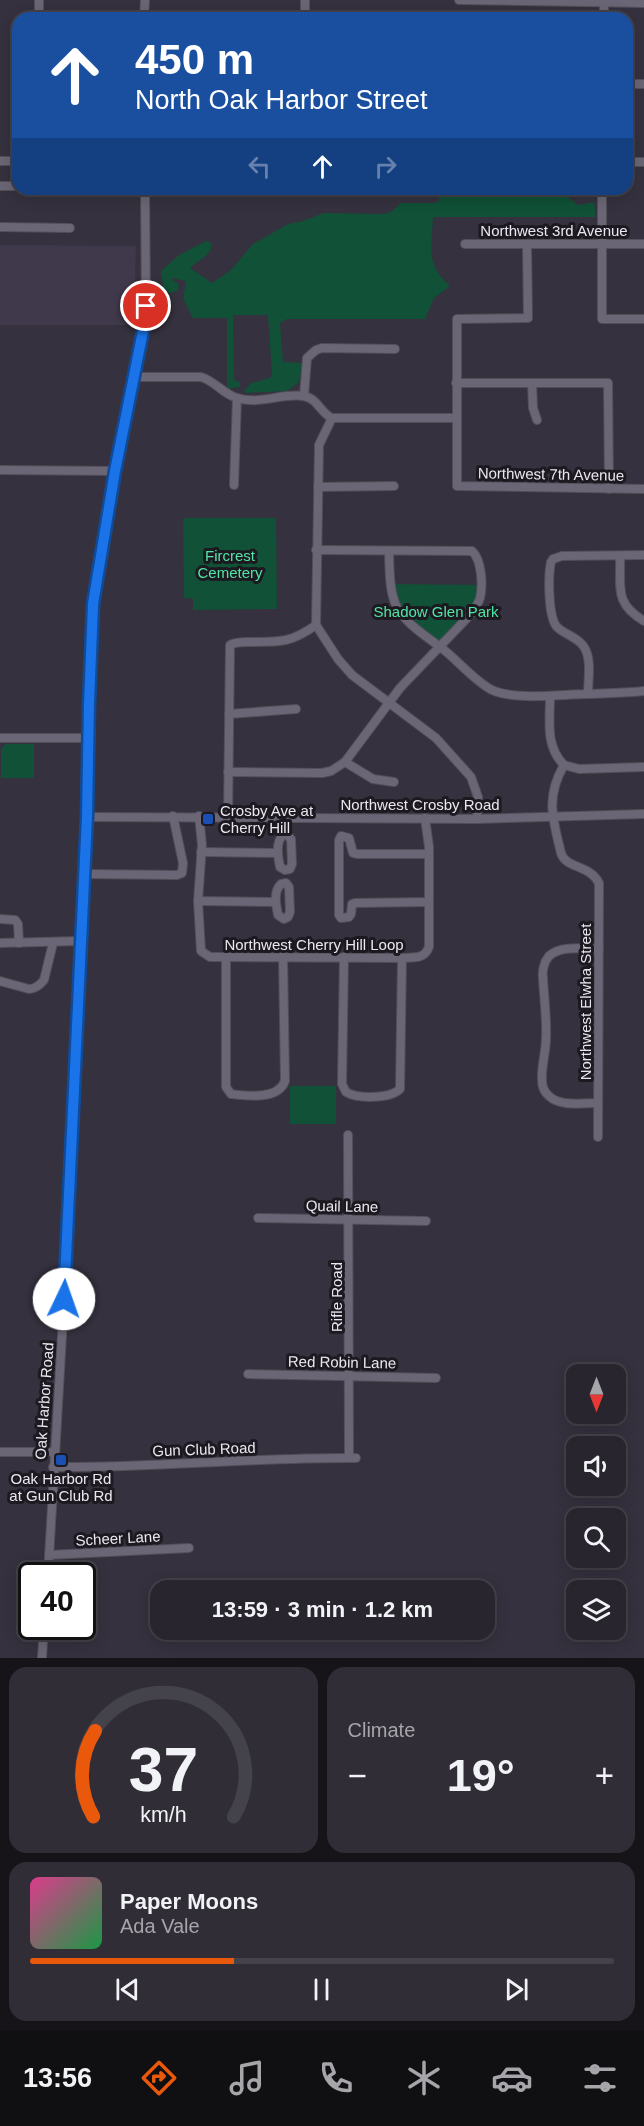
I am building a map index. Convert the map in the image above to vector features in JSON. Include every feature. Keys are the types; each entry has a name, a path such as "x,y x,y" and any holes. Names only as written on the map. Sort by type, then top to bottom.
{"street":[{"path":"459,0 644,3"},
{"name":"Oak Harbor Road","path":"49,1562 73,1147 87,817 93,604 146,306 146,195"},
{"path":"602,195 602,319 644,319"},
{"path":"0,227 70,228"},
{"name":"Northwest 3rd Avenue","path":"465,244 644,244"},
{"path":"134,377 201,377 237,398 250,400 304,396 315,400 327,416 332,418 456,418 457,319 528,318 527,245"},
{"path":"304,396 307,358 316,350 322,348 395,349"},
{"path":"456,382 608,382 609,489"},
{"path":"532,383 533,408 537,420"},
{"path":"234,485 237,398"},
{"path":"332,418 319,445 316,625 338,659 352,675 436,738 471,777 478,797 477,819"},
{"name":"Northwest 7th Avenue","path":"456,418 457,486 644,489"},
{"path":"0,470 115,471"},
{"path":"318,487 394,486"},
{"path":"228,772 322,773 331,771 345,762 388,703 439,645 476,608 481,591 477,555 472,551 316,550"},
{"path":"389,551 389,577 393,601 409,624 425,638 439,645 490,688 510,694 550,696 644,691"},
{"path":"588,694 588,663 583,645 553,622 550,566 553,559 562,556 644,555"},
{"path":"620,557 622,601 629,611 644,621"},
{"path":"228,817 230,645 238,642 280,642 296,638 316,625"},
{"path":"550,696 550,740 556,758 564,765 579,769 644,767"},
{"path":"229,714 296,709"},
{"path":"0,738 89,738"},
{"path":"345,762 373,779 394,782"},
{"path":"552,817 553,787 564,765"},
{"name":"Northwest Crosby Road","path":"87,817 477,819 644,814"},
{"path":"84,874 177,875 182,873 183,863 173,816"},
{"name":"Northwest Cherry Hill Loop","path":"199,816 201,852 198,901 201,951 210,957 402,958 420,957 426,954 429,947 429,854 425,818"},
{"name":"Northwest Elwha Street","path":"552,817 562,858 574,866 588,870 599,883 598,1137"},
{"path":"429,854 357,854 353,853 349,838 341,836 339,840 339,915 341,918 349,917 352,904 355,903 429,902"},
{"path":"201,852 278,853"},
{"path":"198,901 275,902"},
{"path":"0,919 15,920 18,924 19,943"},
{"path":"0,943 80,941"},
{"path":"0,981 29,989 41,984 53,943"},
{"path":"598,1103 566,1103 551,1099 544,1090 541,1077 546,1055 543,969 546,961 562,950 599,949"},
{"path":"226,957 226,1088 231,1094 272,1094 282,1087 285,1081 283,956"},
{"path":"344,957 342,1084 346,1092 354,1095 388,1096 400,1089 402,958"},
{"name":"Rifle Road","path":"348,1135 349,1376 353,1458"},
{"name":"Quail Lane","path":"258,1218 426,1221"},
{"name":"Red Robin Lane","path":"248,1374 436,1378"},
{"path":"0,1452 54,1452"},
{"name":"Gun Club Road","path":"53,1467 353,1458"},
{"name":"Scheer Lane","path":"49,1555 189,1548"},
{"path":"42,1658 43,1640"}],"shaded area":[{"path":"0,245 136,246 134,325 0,325"}],"green space":[{"path":"439,195 529,197 565,195 578,205 594,202 596,217 433,217 431,247 433,263 450,286 434,298 425,319 287,319 280,323 283,362 303,363 299,382 287,391 246,393 244,391 251,383 270,378 272,374 268,315 233,315 234,378 235,381 240,382 240,387 227,389 227,318 193,318 183,299 186,281 172,278 179,284 178,290 171,293 164,292 161,271 179,255 206,241 212,243 209,252 190,268 212,283 231,270 253,244 288,224 324,213 383,214 391,212 401,203 439,201"},
{"name":"Fircrest Cemetery","path":"183,518 276,518 277,609 193,610 193,599 184,598"},
{"name":"Shadow Glen Park","path":"390,584 480,585 480,598 439,645 409,624"},
{"path":"6,744 34,744 34,778 1,778 1,749"},
{"path":"290,1086 336,1086 336,1124 290,1124"}],"place":[{"name":"Crosby Ave at Cherry Hill","path":"208,819"},
{"name":"Oak Harbor Rd at Gun Club Rd","path":"61,1460"}],"route":[{"path":"64,1299 87,817 93,604 99,558 146,306"}]}
